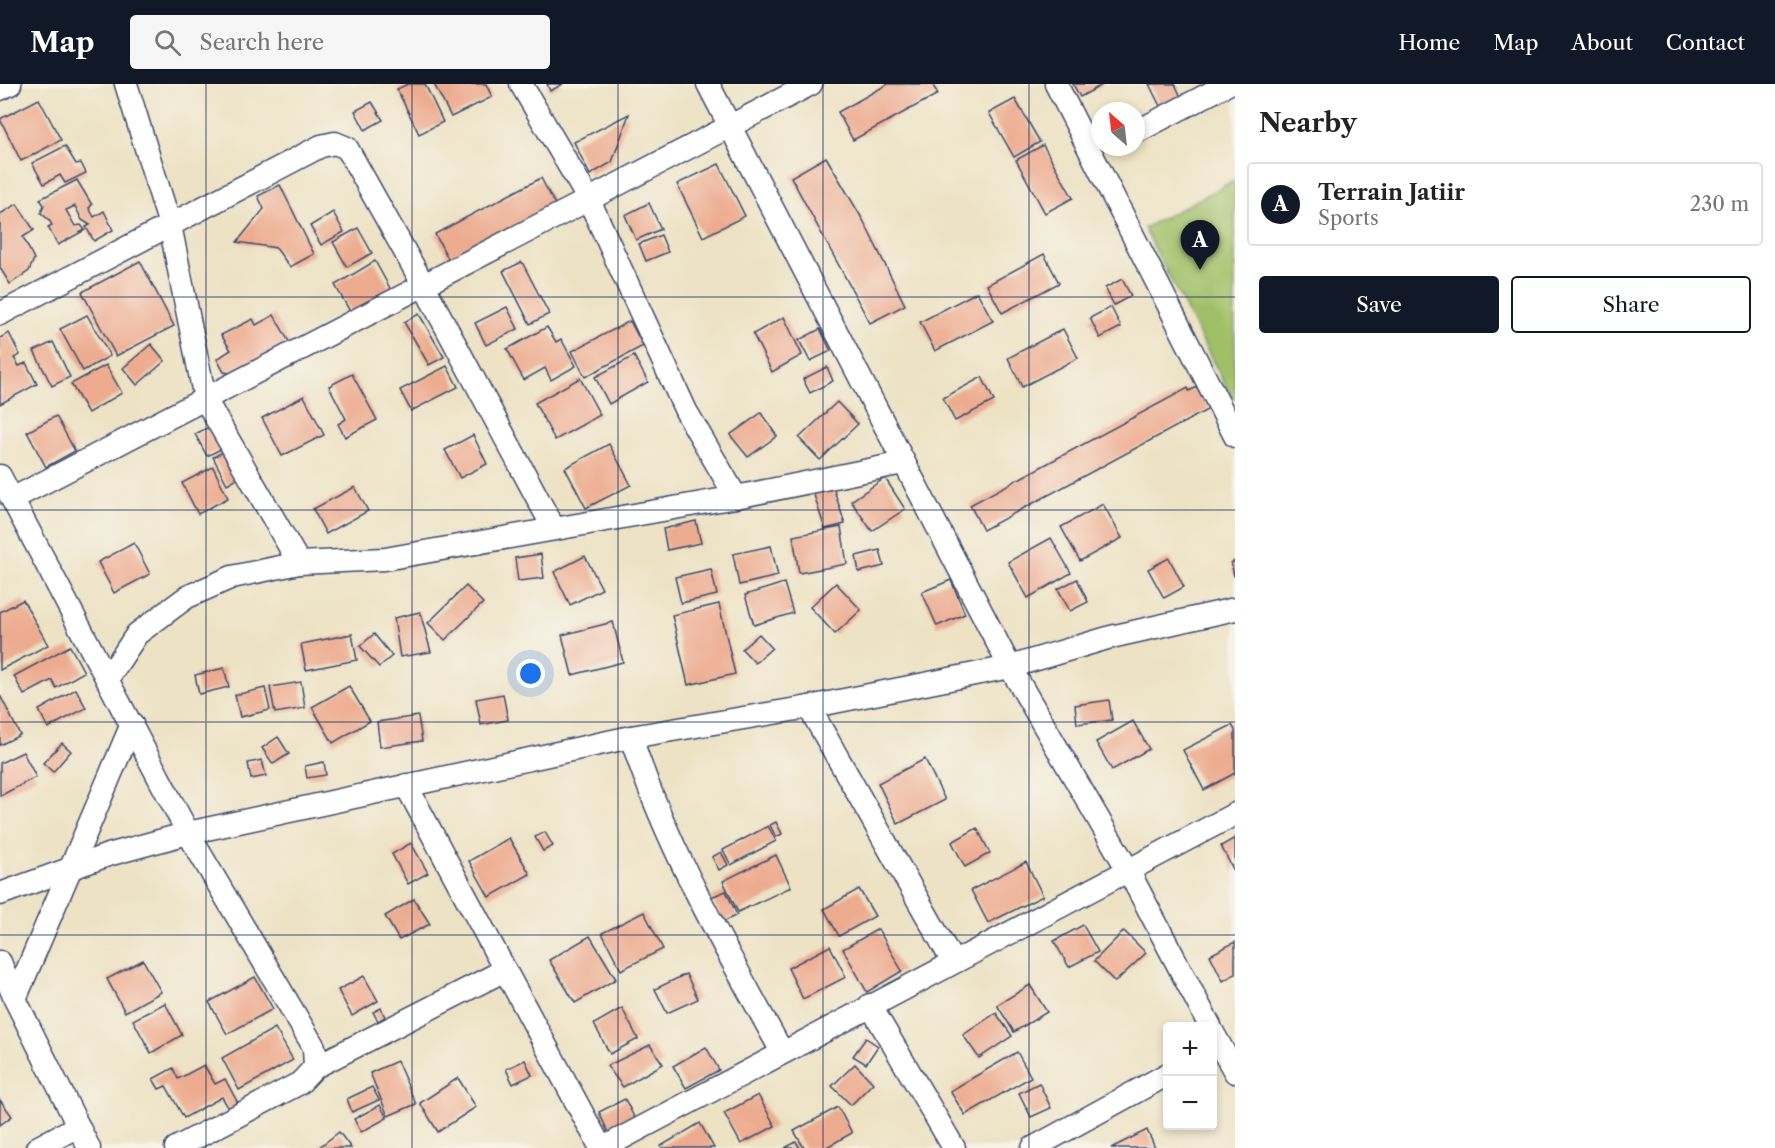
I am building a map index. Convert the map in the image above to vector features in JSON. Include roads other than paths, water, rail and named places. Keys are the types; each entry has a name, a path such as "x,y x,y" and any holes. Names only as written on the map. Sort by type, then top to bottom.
{"street":[{"path":"0,89 10,84"},
{"path":"126,84 170,225 205,399 299,563"},
{"path":"521,84 589,200 686,411 736,497"},
{"path":"708,84 1010,667 1128,870 1218,1036 1235,1072"},
{"path":"12,499 811,84"},
{"path":"1056,84 1091,137"},
{"path":"1145,127 1228,84"},
{"path":"0,314 321,146 335,143 347,148 423,284 554,529"},
{"path":"1102,156 1235,436"},
{"path":"108,678 137,634 187,597 232,577 299,563 386,559 736,497 903,463"},
{"path":"0,476 188,833 314,1047 315,1067"},
{"path":"0,894 69,869 188,833 406,784 632,737 809,707 1010,667 1111,637 1235,609"},
{"path":"809,707 953,962"},
{"path":"15,999 132,723"},
{"path":"632,737 647,786 680,861 782,1052"},
{"path":"406,784 602,1148 1235,814"},
{"path":"0,962 15,999 89,1148"},
{"path":"176,1148 300,1083 315,1067 505,970"},
{"path":"870,1005 954,1148"},
{"path":"1033,1148 1163,1076"},
{"path":"37,1148 78,1125"}],"place":[{"name":"Terrain Jatiir","path":"1200,270"}]}
